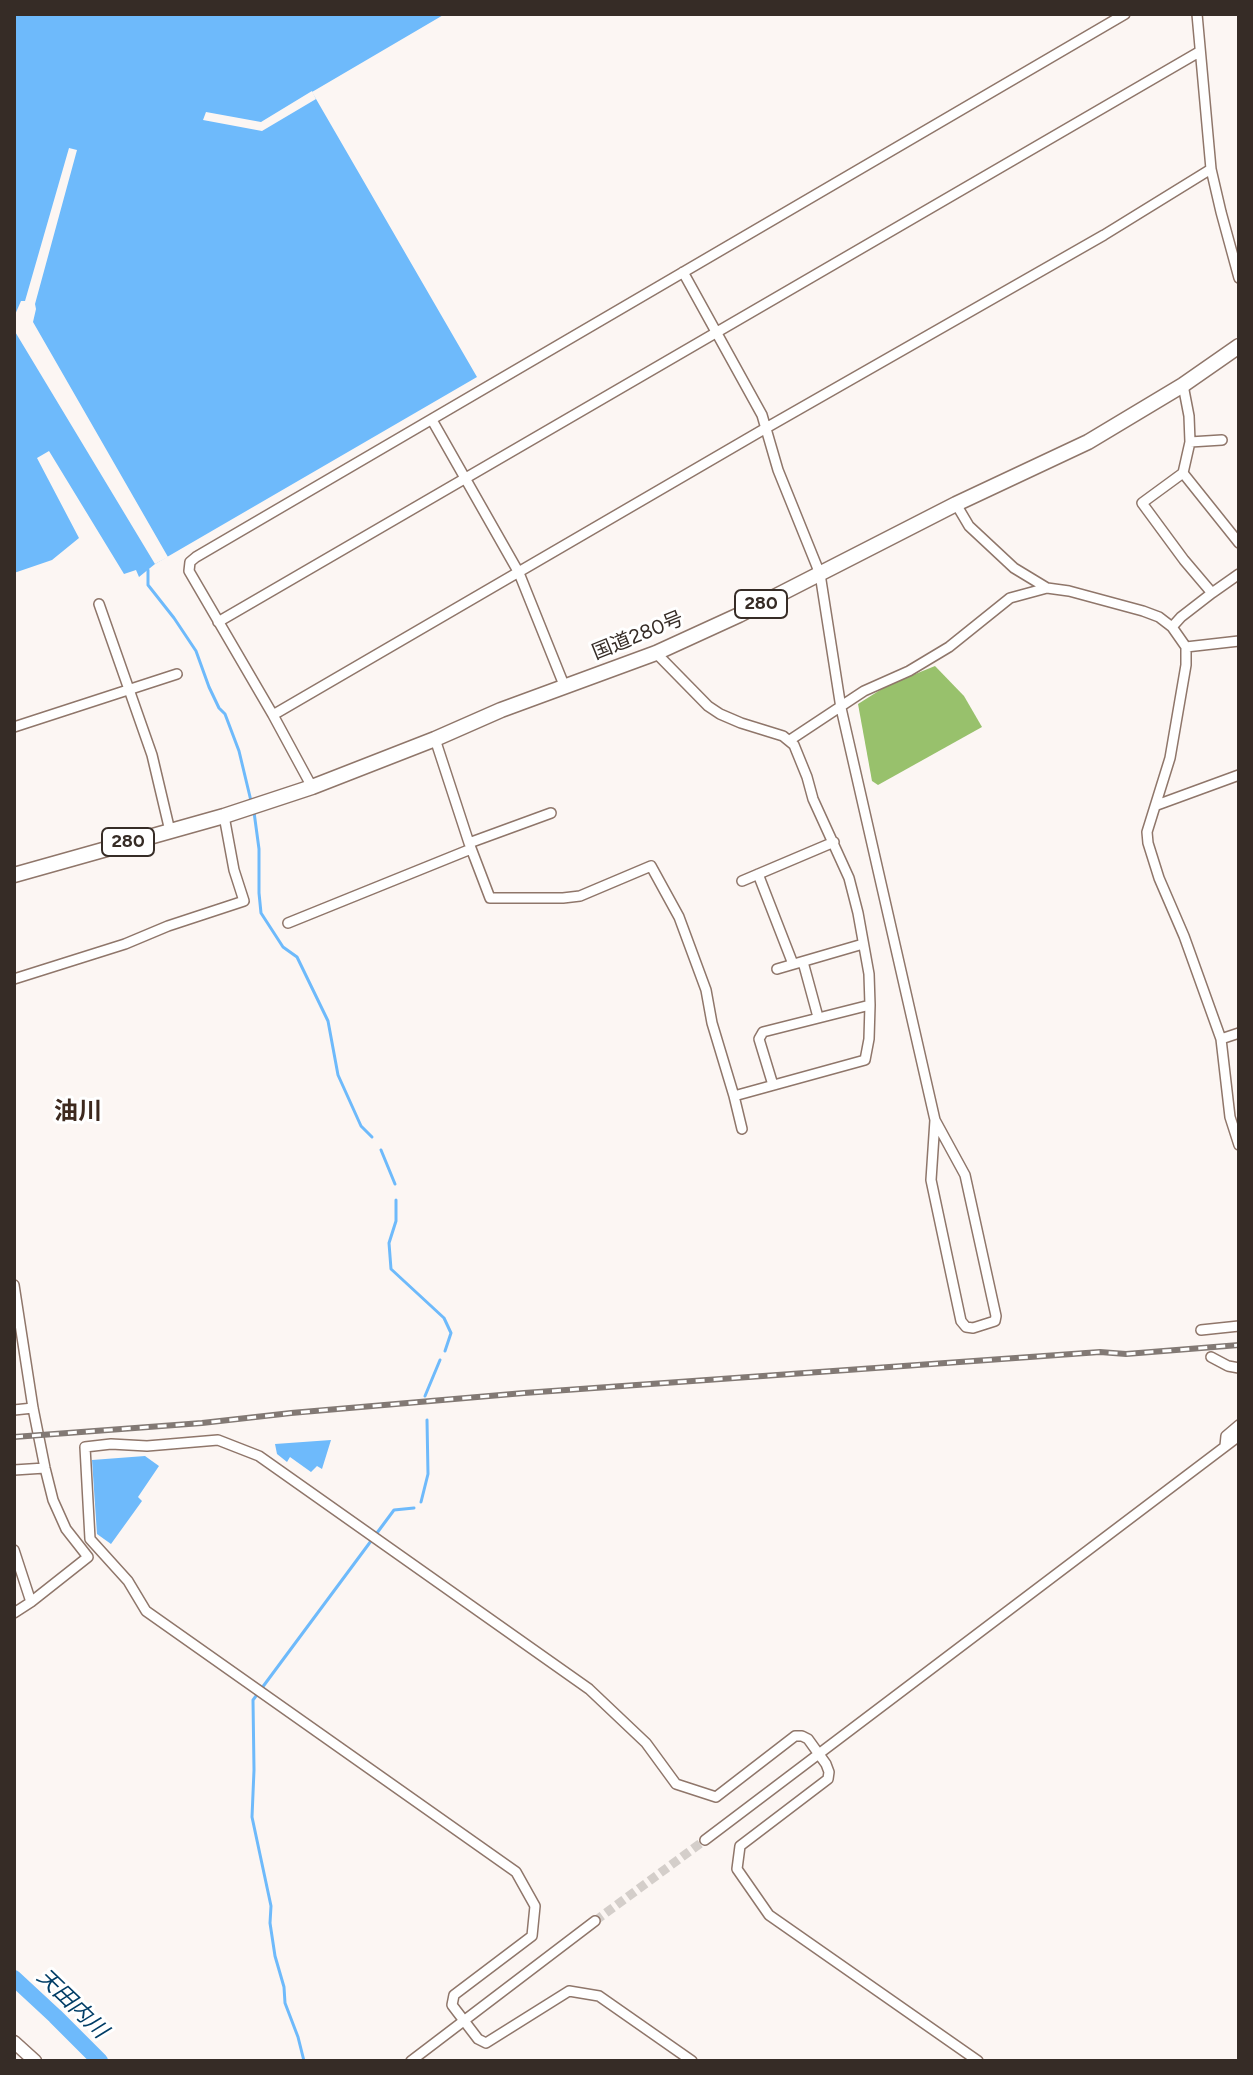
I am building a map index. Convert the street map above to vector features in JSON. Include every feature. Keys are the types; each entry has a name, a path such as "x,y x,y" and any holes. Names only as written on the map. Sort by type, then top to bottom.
{"highway":[{"name":"国道280号","path":"14,875 224,816 312,787 564,685 656,653 1088,442 1183,385 1239,346"}],"main road":[{"path":"14,2042 35,2061"}],"street":[{"path":"312,787 189,571 190,562 1125,14"},
{"path":"1197,14 1211,169 1239,278"},
{"path":"218,622 1199,52"},
{"path":"273,715 1104,235 1211,169"},
{"path":"683,272 762,415 778,470 820,574 841,708 935,1120 965,1175 996,1316 995,1321 973,1328 966,1327 961,1321 931,1180 935,1120"},
{"path":"1183,385 1190,442 1183,473 1142,503 1212,593"},
{"path":"432,420 519,573 564,685"},
{"path":"1190,442 1222,440"},
{"path":"1183,473 1239,543"},
{"path":"956,504 969,526 1014,568 1047,588 1075,592 1159,617 1172,627 1186,647 1178,717 1157,805 1147,832 1148,843 1221,1039 1230,1117 1239,1145"},
{"path":"1172,627 1239,574"},
{"path":"790,740 864,691 909,671 949,647 1010,598 1047,588"},
{"path":"99,604 152,755 170,831"},
{"path":"1186,647 1239,641"},
{"path":"656,653 708,706 741,723 768,730 794,745 813,799 849,878 869,974 869,1039 865,1060 734,1096"},
{"path":"14,727 177,674"},
{"path":"435,739 490,898 580,896 651,866 679,917 706,990 712,1023 742,1129"},
{"path":"1157,805 1239,775"},
{"path":"288,923 551,813"},
{"path":"14,979 125,944 244,901 234,870 224,816"},
{"path":"742,881 834,842"},
{"path":"758,874 798,963 818,1017"},
{"path":"777,969 863,944"},
{"path":"773,1085 759,1039 763,1032 870,1005"},
{"path":"1221,1039 1239,1033"},
{"path":"14,1285 17,1328 53,1500 66,1529 88,1557 14,1613"},
{"path":"1201,1330 1239,1326"},
{"path":"1211,1357 1239,1368"},
{"path":"14,1410 33,1408"},
{"path":"1225,1446 1226,1436 1239,1425"},
{"path":"705,1840 1239,1436"},
{"path":"692,2061 599,1996 569,1991 486,2043 478,2039 452,2005 454,1995 532,1936 535,1906 516,1872 146,1611 128,1581 90,1539 85,1447 218,1440 259,1456 589,1689 646,1743 676,1784 716,1797 795,1736 808,1739 829,1772 828,1779 740,1846 737,1869 769,1915 978,2061"},
{"path":"14,1470 45,1468"},
{"path":"14,1550 31,1602"},
{"path":"411,2061 595,1921"}],"green space":[{"path":"935,666 964,696 982,727 878,785 872,781 858,704 888,685"}],"water":[{"path":"14,14 445,14 312,92 477,377 155,564 139,577 136,570 124,574 49,451 37,458 79,538 52,560 14,573"},
{"path":"331,1440 322,1469 317,1466 311,1472 290,1457 287,1462 277,1454 275,1444"},
{"path":"145,1456 159,1466 138,1497 142,1501 111,1544 97,1534 92,1460"}],"pier":[{"path":"312,91 316,99 262,131 203,120 206,112 261,122"},
{"path":"69,148 77,150 35,304 33,322 168,557 155,564 14,330 14,317 21,301 25,301"}],"waterway":[{"path":"148,570 148,585 196,651 209,687 225,714 239,751 251,801"},
{"path":"254,812 259,849 261,913 283,947 297,957 328,1021 338,1075 361,1126 372,1137"},
{"path":"381,1150 395,1184"},
{"path":"396,1200 396,1221 389,1243 391,1269 444,1318 451,1333 445,1351"},
{"path":"425,1396 440,1360"},
{"path":"421,1502 428,1474 427,1420"},
{"path":"304,2061 285,2003 270,1923 271,1906 252,1817 253,1700 394,1510 414,1508"},
{"name":"天田内川","path":"14,1978 100,2061"}],"tunnel":[{"path":"595,1921 705,1840"}],"railway":[{"path":"14,1437 524,1393 1239,1345"}],"district":[{"name":"油川","path":"78,1112"}]}
